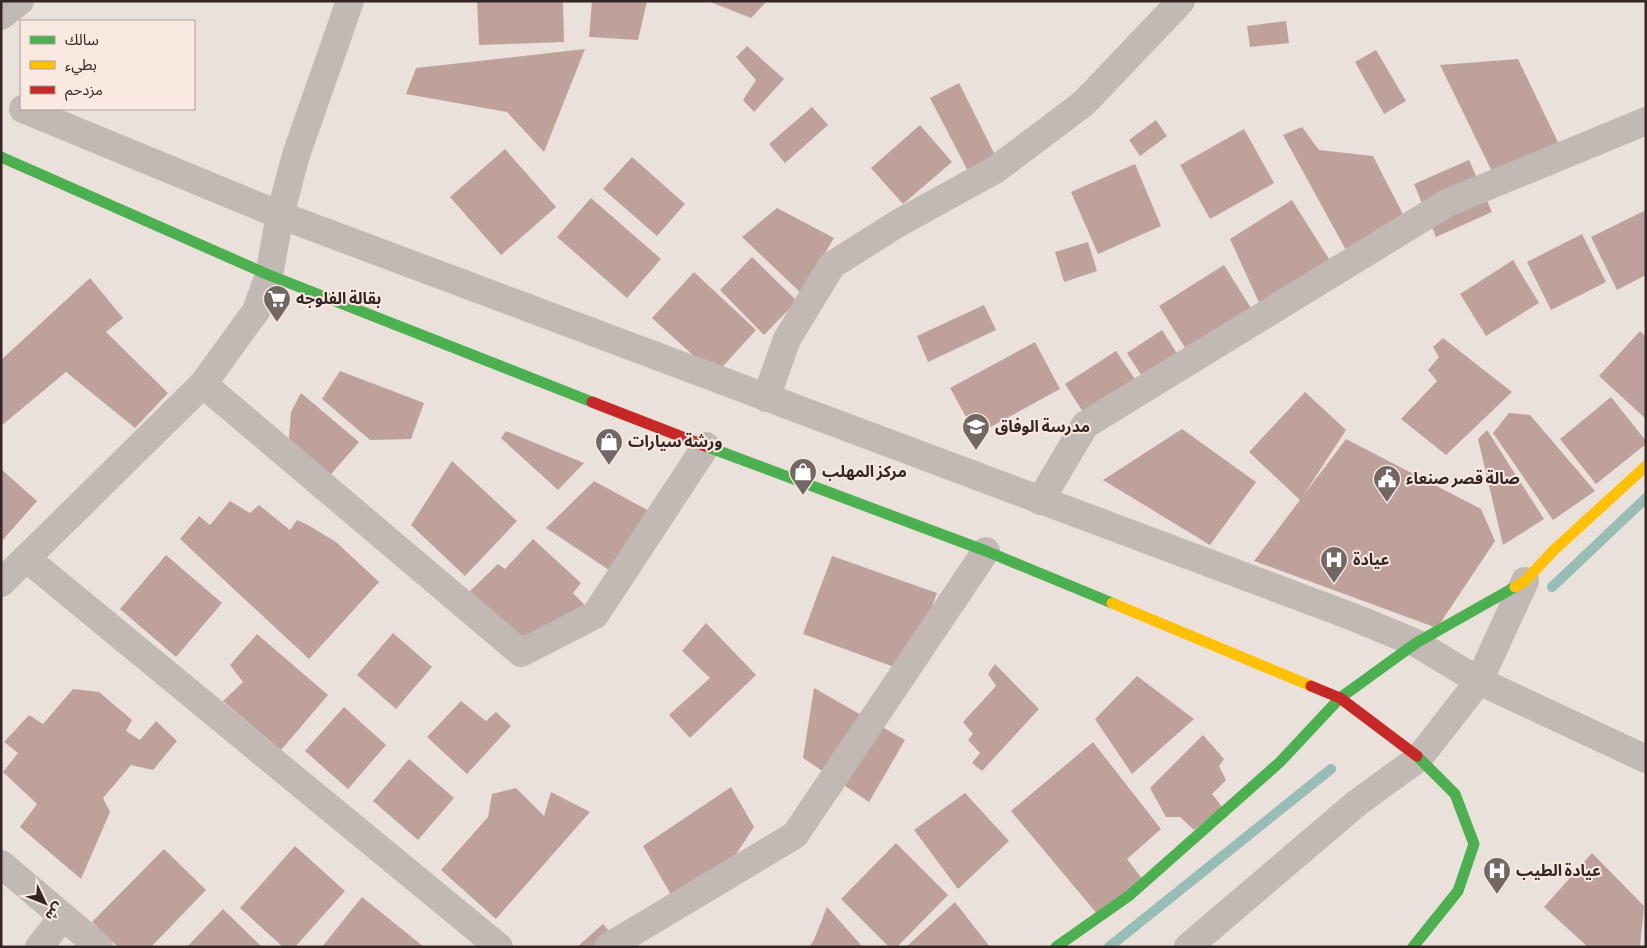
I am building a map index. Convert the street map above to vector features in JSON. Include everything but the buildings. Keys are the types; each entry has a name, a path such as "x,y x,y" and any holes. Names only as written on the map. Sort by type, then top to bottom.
{"street":[{"path":"1,16 20,1"},
{"path":"1,583 202,384 256,311 269,275 280,215 296,154 350,1"},
{"path":"766,398 787,339 832,266 897,224 994,170 1084,103 1181,1"},
{"path":"1,107 11,104 20,107"},
{"path":"27,110 280,215 1353,617 1416,643 1479,681 1646,759"},
{"path":"1040,501 1085,425 1447,203 1646,122"},
{"path":"1,157 269,275 706,446 986,552 1340,698 1419,758 1455,794 1474,844 1458,891 1413,947"},
{"path":"202,384 521,653 596,615 706,446"},
{"path":"1056,947 1130,895 1280,762 1340,698 1416,643 1525,581 1554,550 1646,466"},
{"path":"608,947 796,835 986,552"},
{"path":"26,558 499,947"},
{"path":"1188,947 1357,803 1419,758 1479,681 1525,581"},
{"path":"1,864 99,947"},
{"path":"39,947 63,917"}],"waterway":[{"path":"1552,587 1646,498"},
{"path":"1109,947 1331,769"}],"traffic: fast":[{"path":"1,157 269,275 592,402"},
{"path":"708,447 986,551 1112,603"},
{"path":"1056,947 1130,895 1280,762 1340,698 1416,643 1515,587"},
{"path":"1413,947 1458,891 1474,844 1455,794 1417,756"}],"traffic: slow":[{"path":"1515,587 1525,581 1554,550 1646,466"},
{"path":"1112,603 1311,686"}],"traffic: jam":[{"path":"592,402 708,447"},
{"path":"1311,686 1340,698 1417,756"}],"place":[{"name":"بقالة الفلوجه","path":"277,323"},
{"name":"مدرسة الوفاق","path":"976,451"},
{"name":"ورشة سيارات","path":"609,466"},
{"name":"مركز المهلب","path":"803,496"},
{"name":"صالة قصر صنعاء","path":"1387,503"},
{"name":"عيادة","path":"1334,584"},
{"name":"عيادة الطيب","path":"1497,895"}]}
